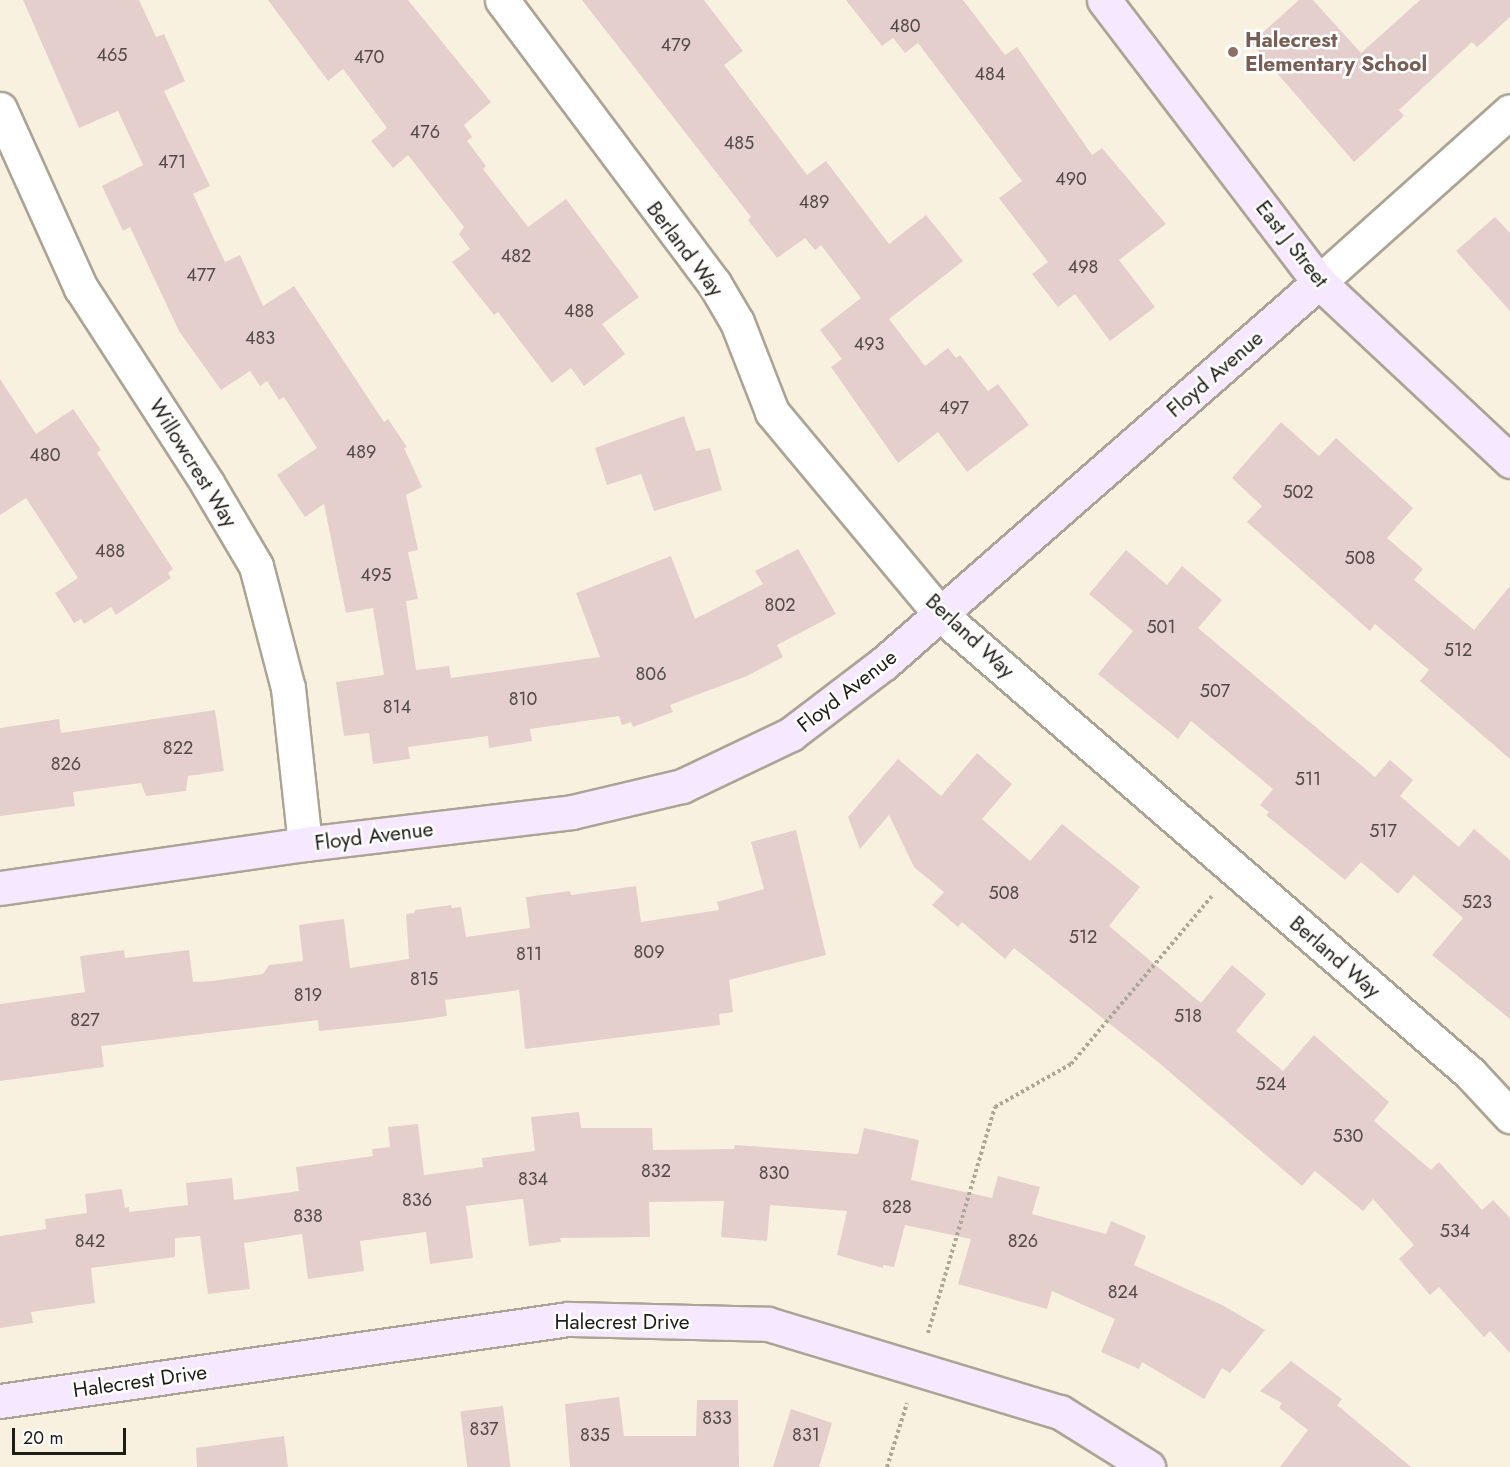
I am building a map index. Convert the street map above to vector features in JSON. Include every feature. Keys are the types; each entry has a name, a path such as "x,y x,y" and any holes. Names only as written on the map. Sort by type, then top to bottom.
{"street":[{"name":"Berland Way","path":"501,0 714,283 737,322 772,412 941,615 1470,1073 1510,1116"},
{"name":"East J Street","path":"1104,0 1319,282 1510,461"},
{"name":"Willowcrest Way","path":"0,109 81,288 207,483 256,566 288,688 305,844"},
{"name":"Floyd Avenue","path":"0,888 305,844 572,812 682,786 791,734 941,615 1510,111"},
{"name":"Halecrest Drive","path":"0,1401 568,1319 768,1324 1060,1412 1148,1467"}],"path":[{"path":"928,1333 995,1107 1071,1064 1234,870"},
{"path":"887,1467 908,1399"}],"building":[{"path":"23,0 139,0 156,37 164,34 185,81 164,91 210,186 193,194 225,262 240,255 263,306 294,286 384,422 388,419 407,447 404,448 422,487 406,495 418,550 408,552 418,599 406,601 416,670 449,666 451,678 600,657 576,593 671,556 695,619 763,584 755,571 798,549 836,614 777,645 783,657 747,676 670,705 673,712 633,727 631,722 622,725 619,716 530,729 532,741 489,748 488,736 408,747 410,759 373,764 369,733 344,736 336,682 384,675 373,608 346,613 324,504 305,517 277,475 317,448 284,397 279,400 267,381 260,386 250,371 221,390 179,331 130,227 123,231 102,186 143,165 118,111 79,128"},
{"path":"268,0 408,0 491,102 464,125 472,137 467,141 486,166 483,169 528,227 566,199 639,297 602,324 625,354 584,386 571,368 552,383 498,312 494,315 452,262 470,249 459,234 464,227 408,155 393,168 371,141 387,128 343,69 328,81"},
{"path":"582,0 704,0 743,51 724,65 807,175 826,161 889,244 926,215 963,261 889,319 925,366 948,348 956,358 960,355 988,391 998,384 1029,425 967,472 938,432 898,463 831,367 842,359 820,330 861,298 821,245 815,250 805,238 777,258 748,220 751,217"},
{"path":"846,0 963,0 1005,55 1017,47 1092,155 1102,148 1166,224 1119,260 1155,307 1110,341 1075,294 1058,307 1032,274 1048,262 999,198 1022,181 918,43 905,53 893,38 882,46"},
{"path":"1299,0 1313,0 1361,53 1420,0 1510,0 1510,17 1477,47 1472,42 1399,110 1404,116 1354,162 1251,43"},
{"path":"1495,217 1510,233 1510,311 1456,251"},
{"path":"0,379 36,434 73,409 101,450 97,453 173,569 168,573 171,578 116,615 111,607 84,624 81,619 74,623 55,593 78,578 26,498 0,515"},
{"path":"684,416 696,451 710,448 722,490 654,511 641,474 607,485 595,448"},
{"path":"1281,422 1319,456 1336,438 1413,508 1387,538 1423,569 1414,580 1474,630 1510,586 1510,759 1420,681 1429,670 1375,624 1370,631 1247,522 1262,506 1232,478"},
{"path":"1126,550 1167,585 1182,566 1222,600 1198,628 1375,777 1390,760 1413,780 1400,796 1459,847 1474,829 1510,860 1510,1019 1432,955 1463,918 1414,875 1398,894 1361,862 1345,880 1266,815 1269,812 1260,805 1273,789 1191,721 1178,739 1098,674 1133,631 1089,594"},
{"path":"215,710 224,771 188,776 186,791 146,796 141,783 73,792 75,806 0,816 0,728 59,719 61,733"},
{"path":"977,753 1012,784 982,819 1030,861 1062,824 1140,887 1109,926 1201,1003 1232,965 1266,994 1236,1031 1283,1071 1314,1035 1389,1102 1374,1121 1431,1170 1439,1162 1482,1210 1493,1200 1510,1218 1510,1353 1490,1331 1484,1337 1439,1287 1430,1295 1399,1259 1414,1245 1373,1199 1363,1211 1315,1171 1302,1186 1158,1062 1014,948 1005,959 962,922 958,927 932,905 944,892 914,867 889,815 860,849 848,817 898,759 941,796"},
{"path":"796,830 826,955 729,980 733,1012 719,1014 720,1025 525,1049 519,990 445,1000 447,1016 406,1022 319,1031 318,1020 101,1046 104,1067 0,1081 0,1004 85,992 80,956 124,950 125,958 189,950 193,982 212,981 263,974 269,965 303,961 299,925 312,923 344,919 350,968 409,959 406,914 415,913 415,910 451,905 452,908 461,907 466,937 530,928 526,897 570,891 571,895 636,886 641,922 719,910 717,902 764,889 751,842"},
{"path":"579,1112 581,1128 652,1128 653,1150 734,1149 735,1145 858,1154 864,1128 919,1140 911,1180 992,1198 998,1176 1040,1187 1032,1214 1106,1234 1111,1221 1146,1236 1134,1265 1222,1305 1265,1330 1230,1373 1222,1368 1204,1399 1142,1362 1139,1369 1101,1352 1115,1319 1052,1291 1047,1309 958,1284 971,1239 905,1225 894,1267 883,1265 883,1268 837,1255 847,1211 770,1205 767,1241 721,1237 724,1201 649,1202 650,1237 560,1238 561,1242 529,1246 523,1199 466,1206 473,1258 430,1264 426,1232 360,1241 364,1271 308,1279 302,1234 244,1243 250,1289 208,1294 200,1236 175,1238 175,1257 91,1268 95,1303 31,1312 33,1323 0,1328 0,1236 46,1229 45,1219 87,1213 85,1194 122,1189 125,1208 129,1207 129,1212 188,1205 186,1183 232,1178 234,1200 299,1191 296,1167 373,1156 372,1149 390,1147 388,1127 418,1124 424,1175 483,1167 482,1158 535,1151 531,1117"},
{"path":"1291,1361 1342,1399 1337,1405 1411,1467 1280,1467 1308,1430 1279,1408 1282,1403 1260,1391"},
{"path":"619,1397 624,1436 696,1436 697,1400 738,1400 739,1467 570,1467 565,1404"},
{"path":"503,1406 510,1467 467,1467 460,1411"},
{"path":"791,1409 832,1423 819,1467 773,1467"},
{"path":"284,1436 288,1467 197,1467 196,1448"}],"place":[{"name":"Halecrest Elementary School","path":"1233,52"}]}
